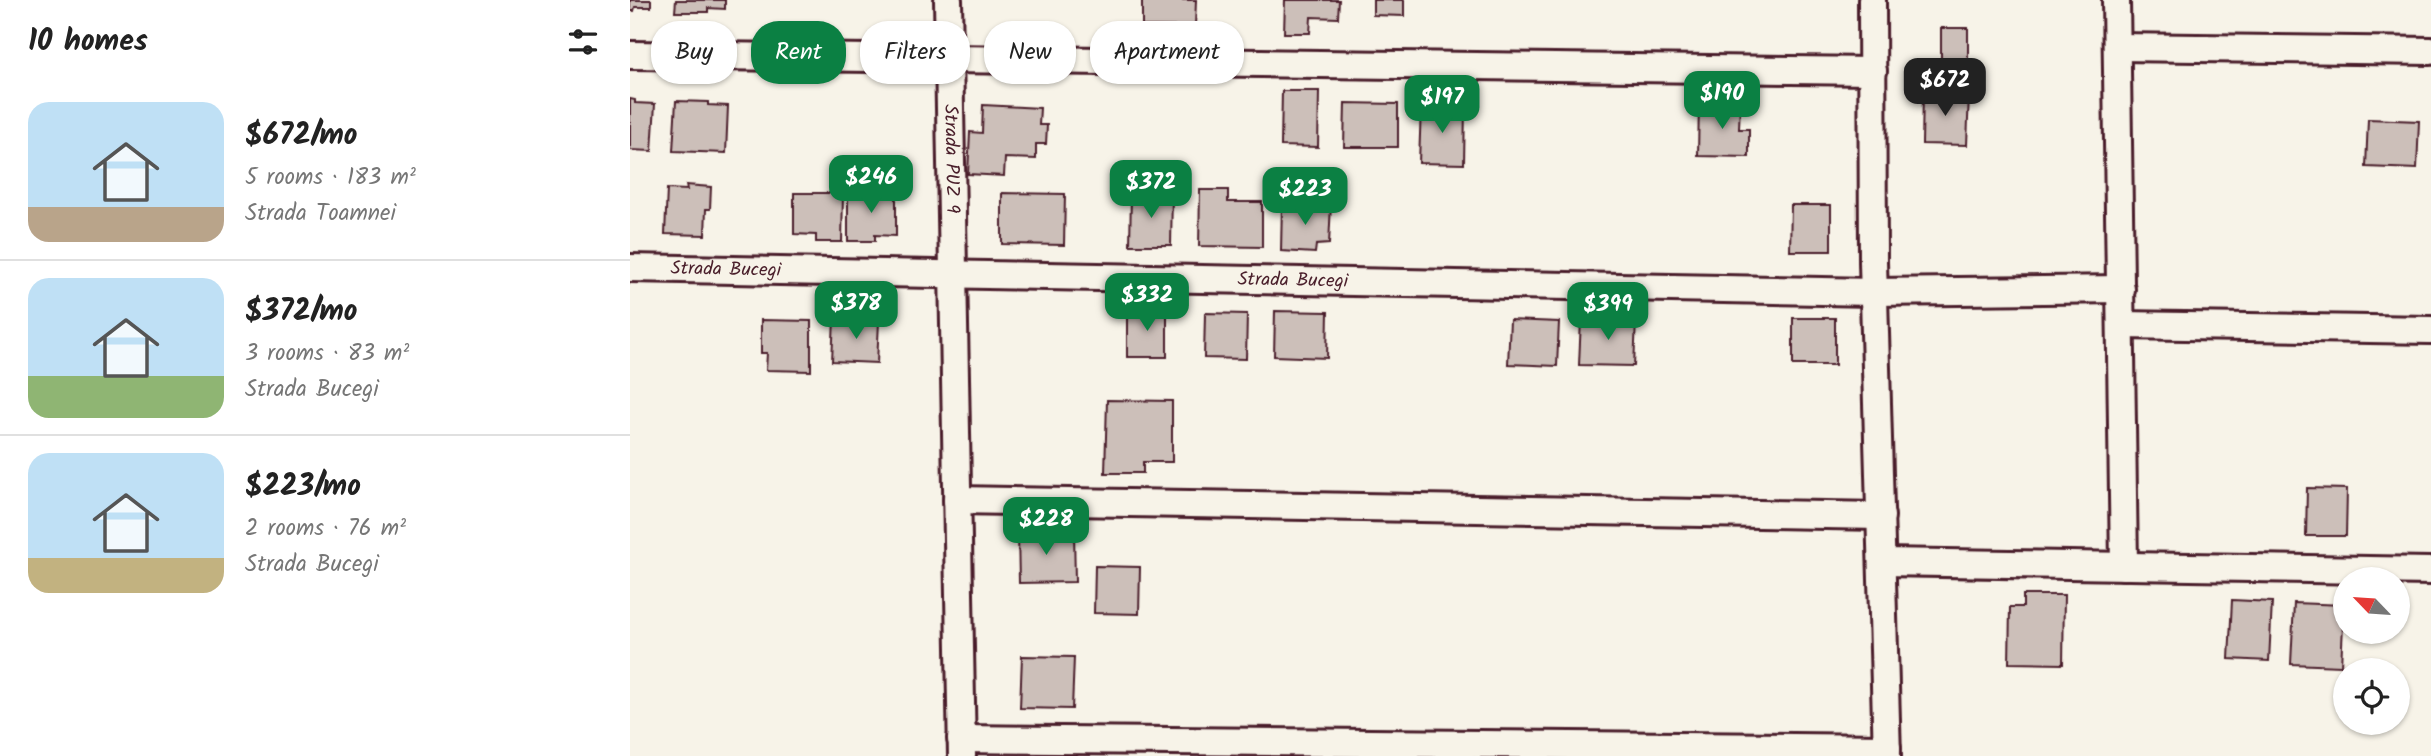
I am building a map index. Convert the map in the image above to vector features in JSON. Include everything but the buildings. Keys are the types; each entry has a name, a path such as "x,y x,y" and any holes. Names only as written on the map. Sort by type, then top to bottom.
{"street":[{"name":"Strada PUZ 9","path":"948,0 948,21"},
{"path":"962,748 1887,752 1873,262 1872,0"},
{"path":"2116,0 2124,566"},
{"path":"2118,47 2431,51"},
{"path":"630,55 860,57"},
{"path":"970,58 1873,71"},
{"name":"Strada PUZ 9","path":"949,84 962,748"},
{"name":"Strada Bucegi","path":"630,268 1874,292 2121,289"},
{"path":"2121,325 2431,330"},
{"path":"957,500 1881,516"},
{"path":"1882,562 2431,571"}]}
